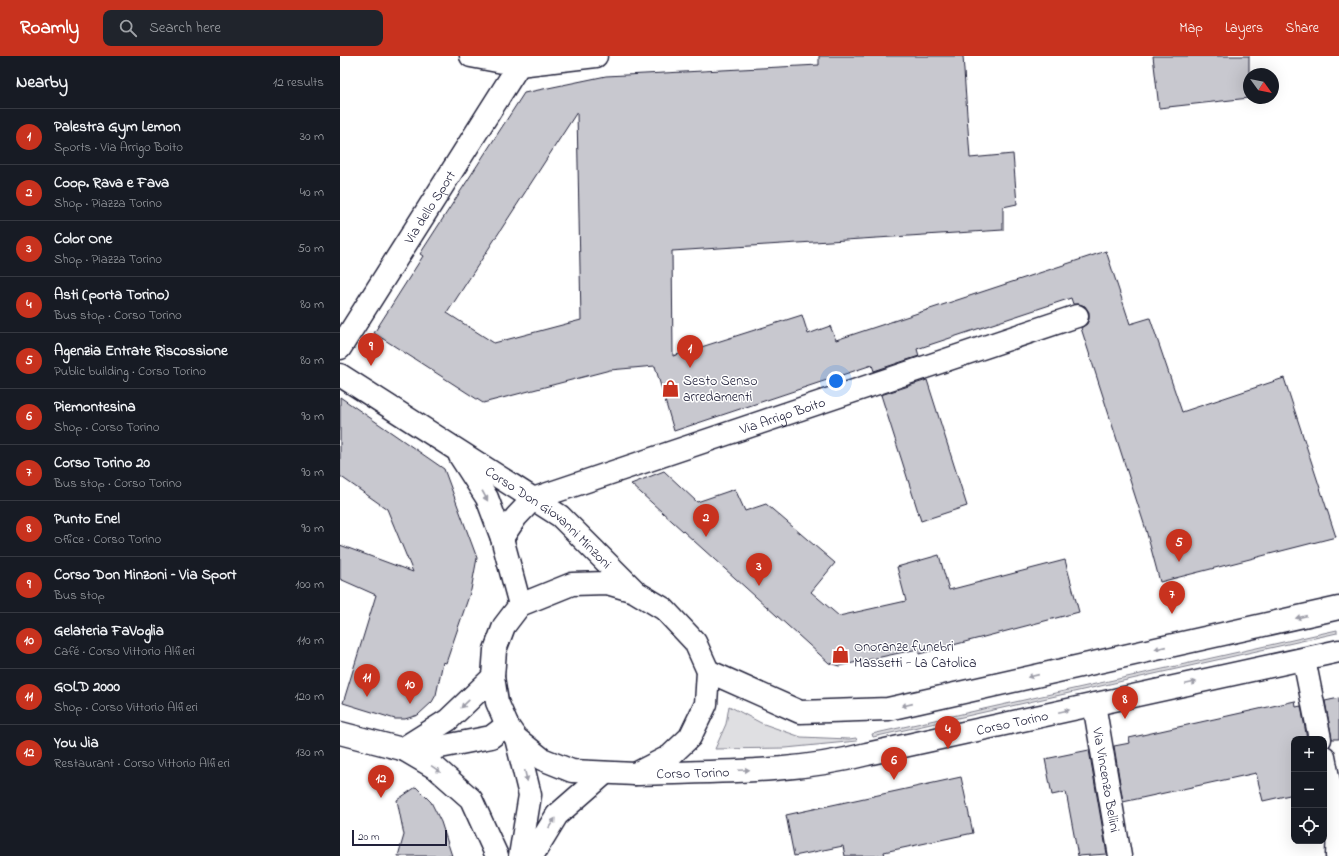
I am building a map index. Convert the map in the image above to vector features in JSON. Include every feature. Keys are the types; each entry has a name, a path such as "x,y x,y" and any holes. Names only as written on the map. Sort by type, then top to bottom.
{"main road":[{"path":"471,56 519,65 596,56"},
{"name":"Via dello Sport","path":"340,348 519,65"},
{"name":"Via Arrigo Boito","path":"534,499 1077,316"},
{"name":"Corso Don Giovanni Minzoni","path":"340,375 457,452 560,516 634,591"},
{"name":"Corso Don Giovanni Minzoni","path":"457,452 487,498 502,538 520,604"},
{"path":"502,538 516,517 534,499"},
{"path":"520,856 530,794 512,731 497,702 493,677 495,650 504,626 520,604 572,584 607,583 634,591 664,608 695,642 708,671 706,704 690,736 670,756 635,774"},
{"path":"708,671 800,712 888,709 1339,608"},
{"name":"Corso Torino","path":"512,731 542,759 572,771 635,774 776,769 834,762 1339,651"},
{"path":"1304,659 1319,736"},
{"path":"402,749 448,720 493,677"},
{"name":"Via Vincenzo Bellini","path":"1094,704 1120,856"},
{"path":"340,733 402,749 430,749 491,737 512,731"},
{"path":"402,749 437,769 471,799 497,856"},
{"path":"1327,772 1338,827 1337,856"},
{"path":"532,856 540,840 558,815 605,773"}],"shaded area":[{"path":"1337,630 1337,633 873,737 872,734"},
{"path":"729,706 761,723 801,737 856,738 857,741 786,748 715,749 726,724"}],"building":[{"path":"819,56 963,56 970,158 1013,154 1017,204 1003,207 1003,230 672,251 673,356 802,315 808,334 830,326 836,340 1106,251 1130,324 1150,318 1182,412 1284,378 1336,537 1160,582 1146,530 1081,328 1087,324 1089,312 1085,306 1073,304 1071,298 917,349 919,356 874,371 872,365 674,431 655,366 610,370 483,403 374,333 423,256 420,254 524,93 606,76 819,65","holes":["577,112 581,320 494,343 447,313"]},
{"path":"1153,56 1249,56 1249,68 1243,68 1243,99 1159,108"},
{"path":"927,380 967,506 921,521 881,395"},
{"path":"340,397 444,469 477,558 471,590 446,663 443,662 436,695 432,702 418,715 405,719 395,719 343,703 376,595 340,579 340,545 413,572 387,509 340,476"},
{"path":"664,471 697,502 735,489 745,511 766,504 835,563 811,592 839,616 906,601 897,567 939,555 949,590 1065,560 1079,612 919,654 918,649 839,666 829,663 631,484"},
{"path":"1339,698 1339,739 1332,739 1325,701"},
{"path":"1295,701 1296,707 1301,706 1306,736 1291,736 1291,795 1263,801 1256,773 1123,802 1114,746 1130,743 1129,738"},
{"path":"1089,750 1107,854 1078,856 1066,792 1052,795 1045,759"},
{"path":"961,777 973,833 884,852 885,856 845,856 843,846 794,856 786,815"},
{"path":"416,787 431,802 441,822 452,856 398,856 404,835 397,800"}],"place":[{"name":"Corso Don Minzoni – Via Sport","path":"371,366"},
{"name":"Palestra Gym Lemon","path":"690,368"},
{"name":"Sesto Senso arredamenti","path":"670,388"},
{"name":"Coop. Rava e Fava","path":"706,537"},
{"name":"Agenzia Entrate Riscossione","path":"1179,562"},
{"name":"Color One","path":"759,586"},
{"name":"Corso Torino 20","path":"1172,614"},
{"name":"Onoranze funebri Massetti - La Catolica","path":"841,654"},
{"name":"GOLD 2000","path":"367,697"},
{"name":"Gelateria FaVoglia","path":"410,704"},
{"name":"Punto Enel","path":"1125,719"},
{"name":"Asti (porta Torino)","path":"948,749"},
{"name":"Piemontesina","path":"894,780"},
{"name":"You Jia","path":"381,798"}]}
